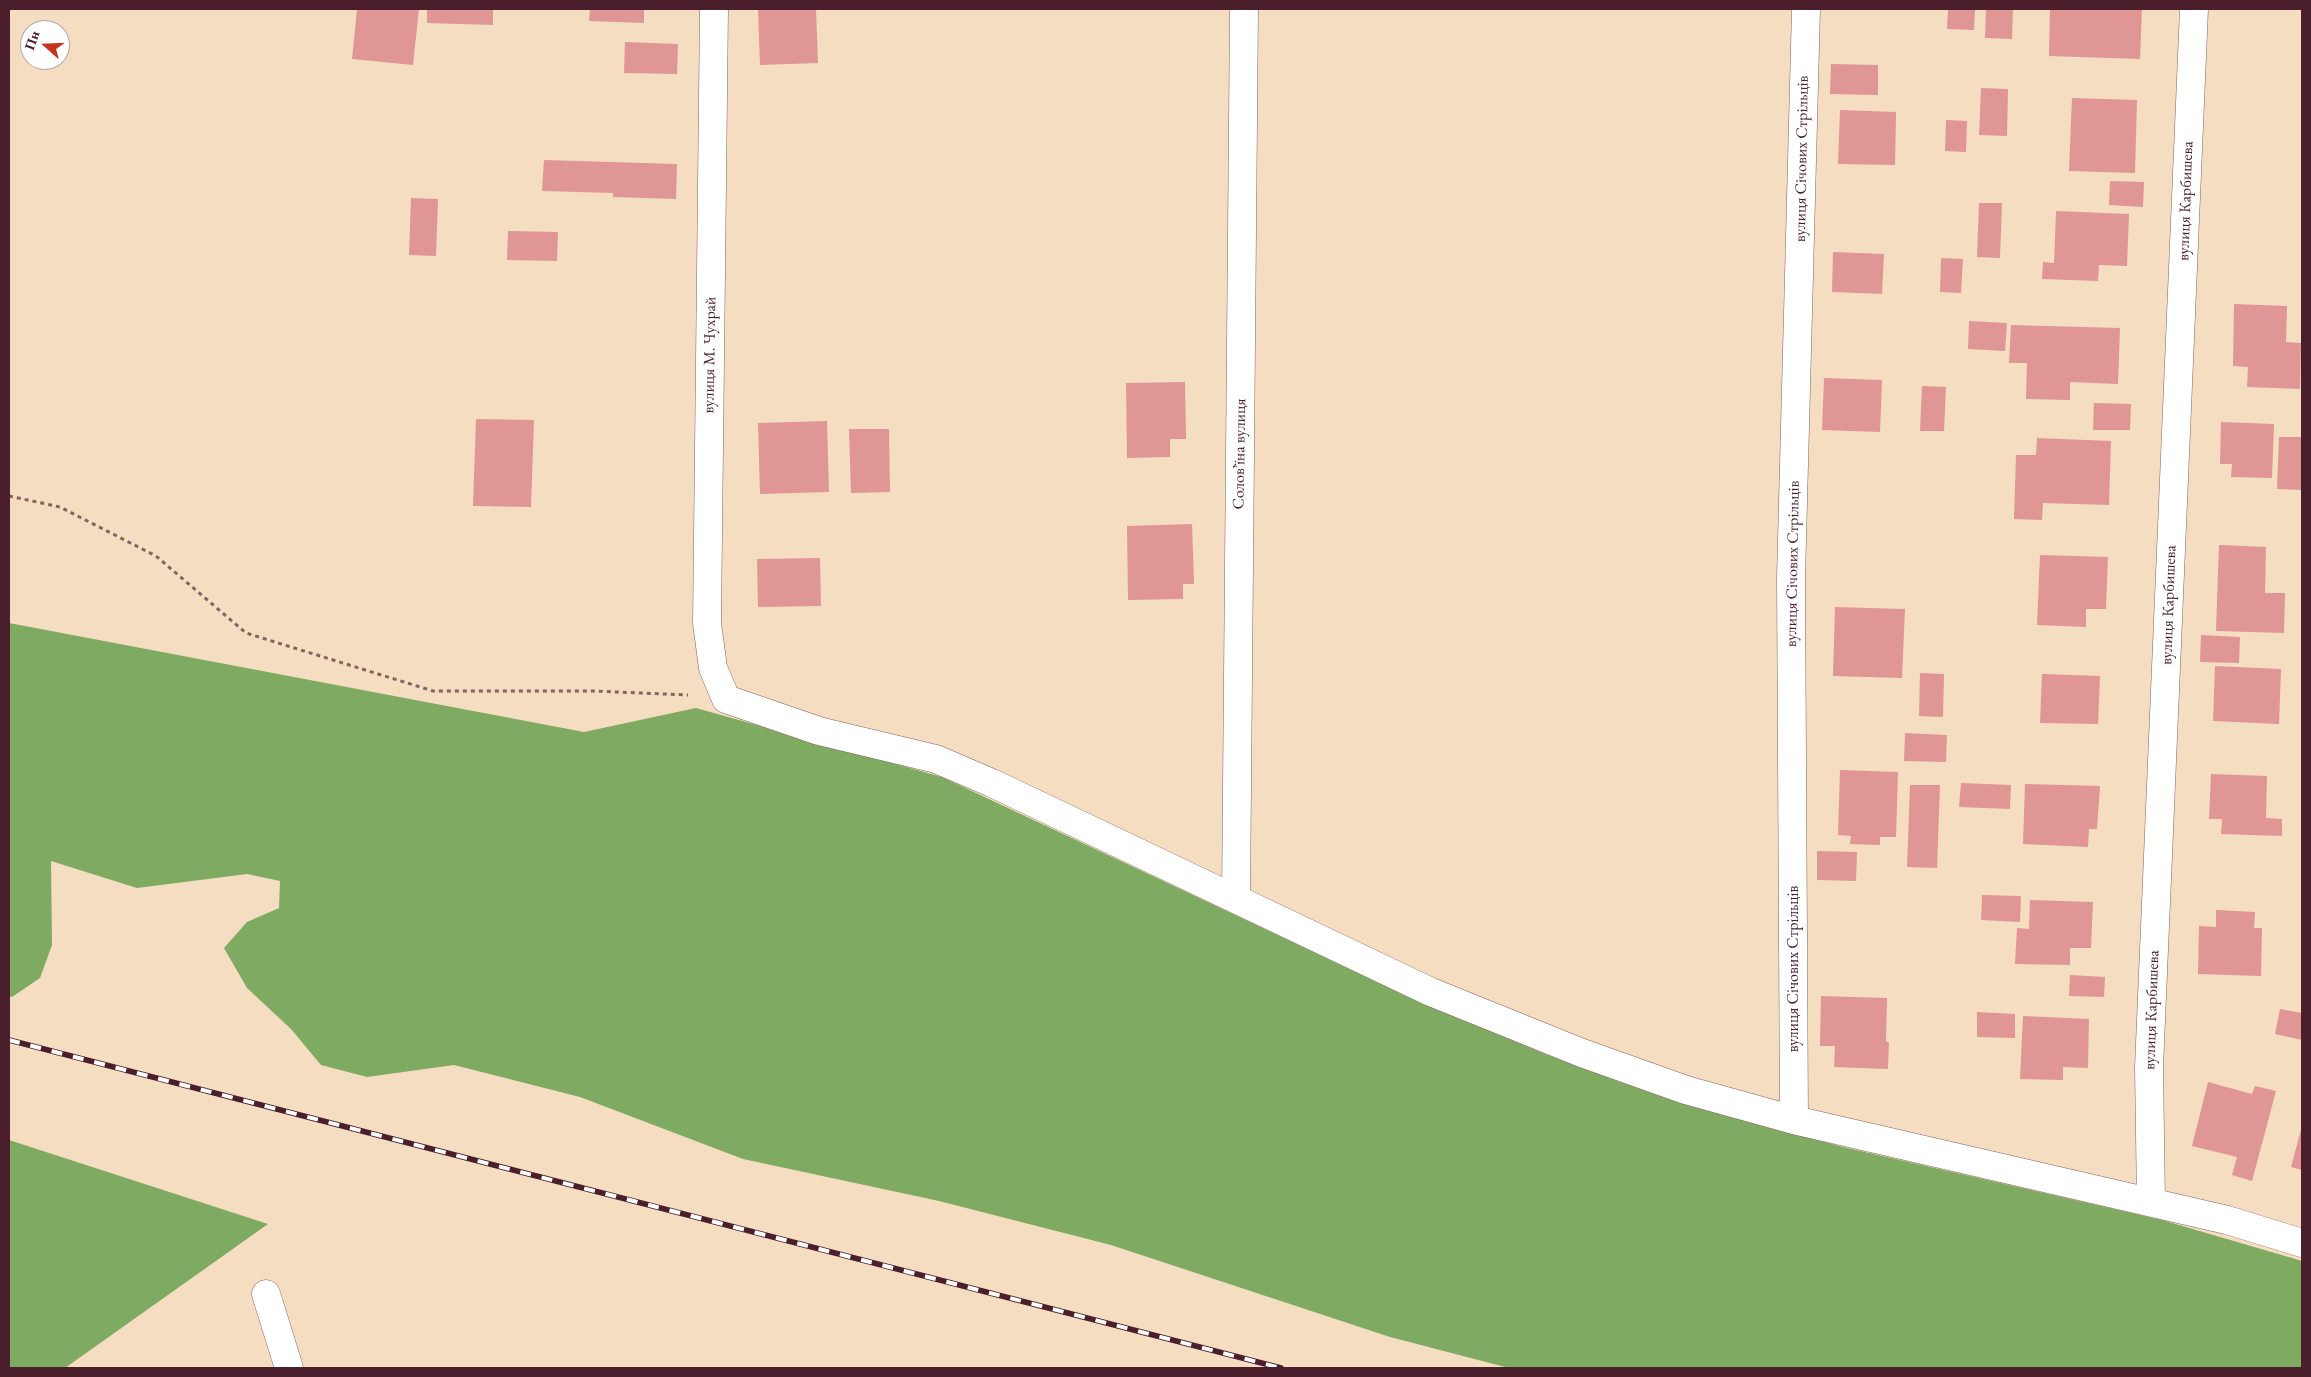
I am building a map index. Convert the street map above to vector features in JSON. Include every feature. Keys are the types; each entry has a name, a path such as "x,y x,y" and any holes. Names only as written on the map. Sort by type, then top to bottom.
{"street":[{"name":"вулиця М. Чухрай","path":"714,9 707,623 713,668 726,699"},
{"name":"Соловʼїна вулиця","path":"1236,899 1244,9"},
{"name":"вулиця Січових Стрільців","path":"1794,1120 1791,578 1806,9"},
{"name":"вулиця Карбишева","path":"2151,1202 2149,1067 2194,9"},
{"path":"726,699 819,731 936,759 992,783 1432,992 1582,1053 1686,1090 1794,1120 2227,1220 2302,1243"},
{"path":"266,1294 289,1368"}],"path":[{"path":"9,496 60,507 156,556 246,633 432,691 669,693 726,699"}],"green space":[{"path":"9,623 584,732 696,708 942,777 1395,990 1545,1054 1668,1099 1843,1147 2162,1220 2302,1261 2302,1368 1509,1368 1390,1337 1111,1245 939,1201 743,1159 580,1097 454,1065 367,1077 321,1065 291,1029 247,988 224,948 247,922 279,908 280,881 247,874 137,888 51,861 52,945 40,978 12,997 9,996"},
{"path":"9,1140 268,1224 65,1368 9,1368"}],"building":[{"path":"357,9 419,9 413,65 352,59"},
{"path":"427,9 493,9 493,25 427,23"},
{"path":"590,9 644,9 644,23 589,21"},
{"path":"758,9 816,9 818,63 760,65"},
{"path":"1948,9 1975,9 1974,30 1947,29"},
{"path":"1986,9 2013,9 2012,39 1985,38"},
{"path":"2050,9 2142,9 2140,59 2049,56"},
{"path":"625,42 678,44 677,74 624,73"},
{"path":"1831,64 1878,65 1878,95 1830,94"},
{"path":"1981,88 2008,89 2007,136 1979,135"},
{"path":"2072,98 2137,100 2135,173 2069,171"},
{"path":"1840,110 1896,112 1895,165 1838,164"},
{"path":"1946,120 1967,121 1966,152 1945,151"},
{"path":"544,160 677,164 676,199 613,197 613,193 542,191"},
{"path":"2110,181 2144,182 2143,207 2109,205"},
{"path":"411,198 438,199 436,256 409,255"},
{"path":"1979,203 2002,203 2000,258 1977,257"},
{"path":"2056,211 2129,214 2127,266 2099,265 2098,281 2042,279 2043,262 2054,263"},
{"path":"508,231 558,232 557,261 507,260"},
{"path":"1833,252 1884,254 1882,294 1832,292"},
{"path":"1941,258 1963,259 1961,293 1940,292"},
{"path":"2234,304 2287,306 2286,342 2301,343 2300,389 2247,387 2248,367 2233,366"},
{"path":"1969,321 2007,323 2005,351 1968,349"},
{"path":"2011,325 2120,328 2118,384 2070,382 2070,400 2026,399 2027,363 2009,363"},
{"path":"1824,378 1882,380 1880,432 1822,430"},
{"path":"1185,382 1186,439 1170,439 1170,457 1127,458 1126,383"},
{"path":"1922,386 1946,387 1944,431 1920,431"},
{"path":"2094,403 2131,404 2130,430 2093,430"},
{"path":"476,419 534,420 531,507 473,506"},
{"path":"827,421 829,492 760,494 758,423"},
{"path":"2221,422 2274,424 2272,478 2231,477 2232,464 2220,464"},
{"path":"849,429 889,429 890,492 851,493"},
{"path":"2279,437 2302,437 2302,490 2277,489"},
{"path":"2037,438 2111,441 2109,505 2043,503 2042,520 2014,519 2016,455 2036,455"},
{"path":"1192,524 1194,584 1183,584 1183,599 1128,600 1127,526"},
{"path":"2219,545 2266,547 2265,593 2285,593 2284,633 2216,631"},
{"path":"2040,555 2108,557 2106,609 2086,609 2086,627 2037,625"},
{"path":"820,558 821,606 758,607 757,559"},
{"path":"1835,607 1905,609 1902,678 1833,676"},
{"path":"2201,635 2240,637 2239,663 2200,662"},
{"path":"2215,666 2281,669 2279,724 2213,721"},
{"path":"1920,673 1944,674 1943,717 1919,716"},
{"path":"2042,674 2100,676 2098,724 2040,723"},
{"path":"1905,733 1947,735 1946,762 1904,761"},
{"path":"1840,770 1898,772 1896,837 1880,837 1880,845 1850,844 1851,836 1838,835"},
{"path":"2211,774 2267,776 2266,818 2282,819 2282,836 2221,834 2222,819 2209,819"},
{"path":"1961,783 2011,785 2010,809 1959,807"},
{"path":"2025,784 2100,786 2097,829 2089,829 2088,847 2023,844"},
{"path":"1910,785 1940,785 1937,868 1907,867"},
{"path":"1817,851 1857,852 1856,881 1817,880"},
{"path":"1982,895 2021,896 2020,922 1981,920"},
{"path":"2030,900 2093,902 2091,948 2070,948 2070,965 2015,964 2017,928 2029,929"},
{"path":"2216,910 2255,912 2254,928 2262,928 2261,976 2198,974 2199,926 2216,927"},
{"path":"2070,975 2105,977 2104,997 2069,996"},
{"path":"1821,996 1887,998 1886,1042 1889,1042 1888,1069 1834,1067 1835,1046 1820,1046"},
{"path":"2280,1009 2302,1013 2302,1040 2275,1034"},
{"path":"1977,1012 2015,1014 2015,1038 1977,1037"},
{"path":"2023,1016 2089,1019 2088,1068 2063,1067 2063,1080 2020,1079"},
{"path":"2208,1082 2252,1094 2255,1086 2276,1091 2252,1181 2232,1175 2237,1157 2192,1146"},
{"path":"2302,1126 2302,1170 2291,1167"}],"railway":[{"path":"9,1040 1281,1368"}]}
